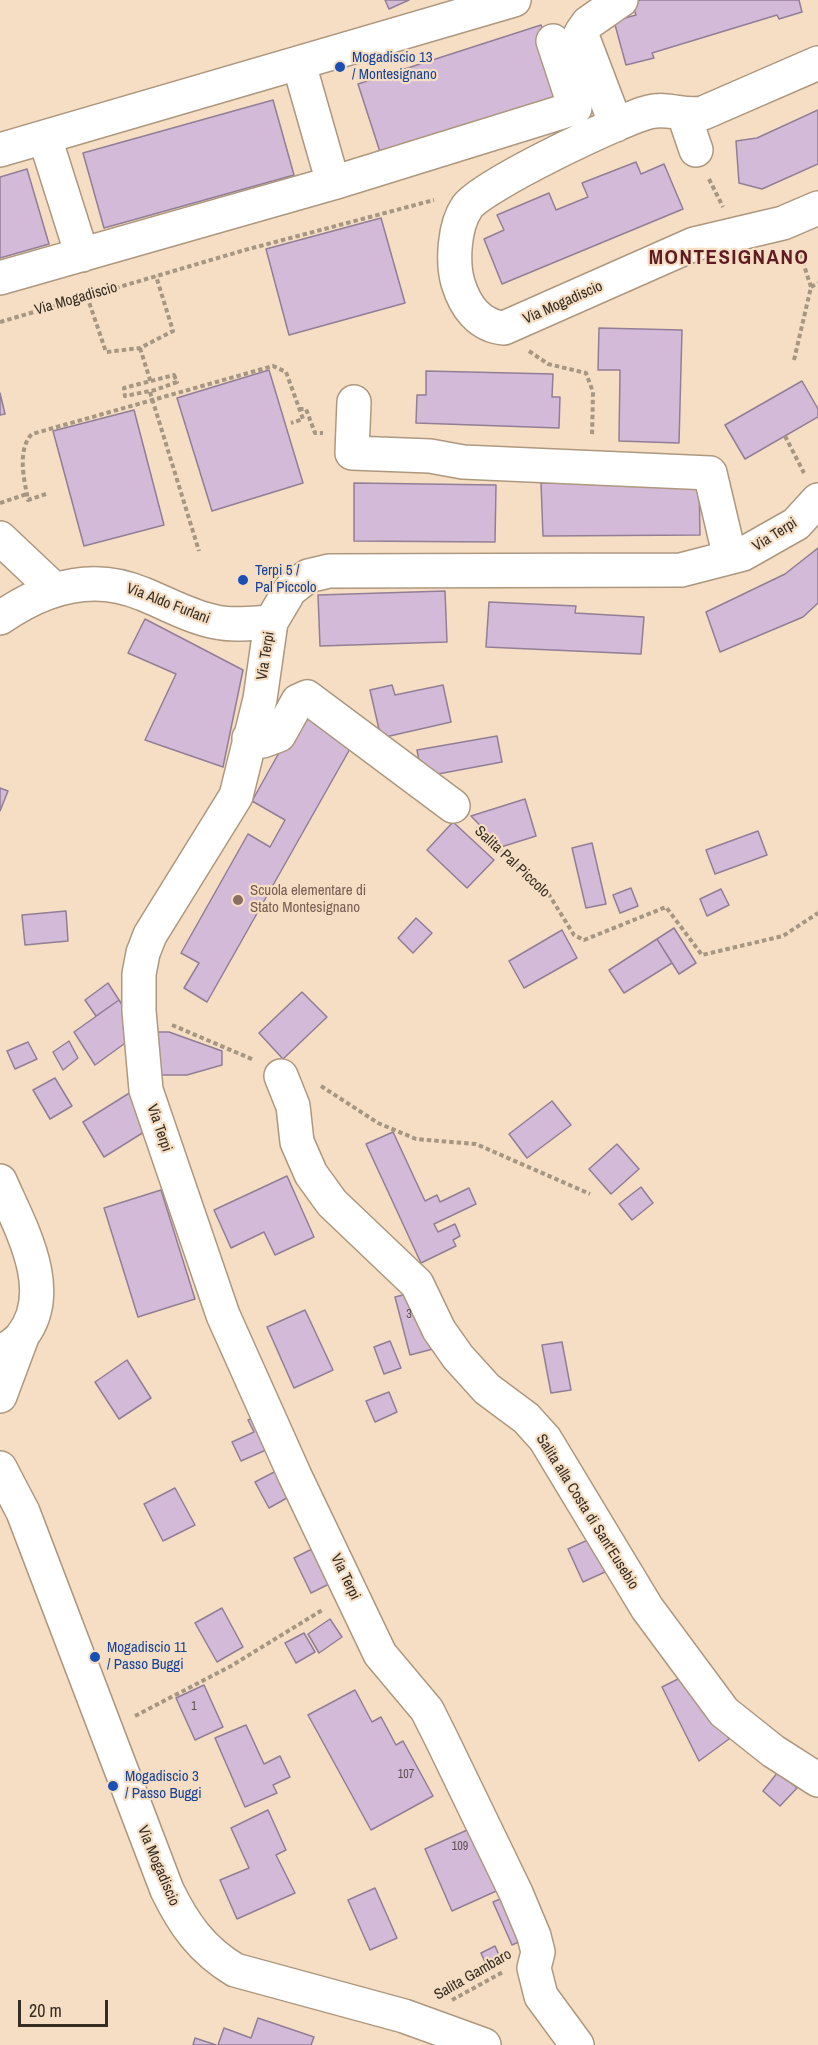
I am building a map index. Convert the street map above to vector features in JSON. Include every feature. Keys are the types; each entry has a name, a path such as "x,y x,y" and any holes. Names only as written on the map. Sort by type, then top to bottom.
{"street":[{"path":"0,150 514,0"},
{"path":"616,125 581,33 588,22 621,0"},
{"path":"0,278 333,183 575,108 553,41"},
{"name":"Via Mogadiscio","path":"818,63 703,113 684,116 661,110 616,125 512,176 467,206 460,225 456,250 459,284 465,301 480,320 496,327 510,327 694,244 788,221 818,208"},
{"path":"299,64 333,183"},
{"path":"684,116 696,150"},
{"path":"45,138 82,255"},
{"name":"Via Terpi","path":"354,402 352,453 430,456 463,462 710,473 727,544 724,559"},
{"name":"Via Terpi","path":"577,2045 541,1996 534,1968 538,1952 516,1893 427,1710 380,1654 295,1476 224,1315 146,1090 138,1011 142,953 150,935 236,796 260,699 272,622 290,590 308,576 329,571 681,570 743,554 796,524 812,489"},
{"path":"0,538 54,589"},
{"name":"Via Aldo Furlani","path":"0,618 19,605 54,589 95,583 114,585 141,593 187,615 219,623 272,622"},
{"path":"249,738 263,741 279,735 298,701 307,696 453,806"},
{"name":"Salita alla Costa di Sant'Eusebio","path":"281,1076 293,1107 297,1142 311,1174 332,1203 417,1284 439,1330 487,1389 526,1418 545,1439 646,1608 724,1712 773,1751 818,1780"},
{"path":"0,1181 28,1246 37,1285 32,1318 11,1346 0,1396"},
{"name":"Via Mogadiscio","path":"0,1468 23,1512 142,1828 177,1911 197,1940 217,1959 235,1970 340,1997 429,2024 484,2045"}],"path":[{"path":"696,150 737,234"},
{"name":"Via Mogadiscio","path":"0,322 156,276 430,201"},
{"path":"788,221 811,287 794,360"},
{"path":"87,296 106,352 140,348 173,331 156,276"},
{"path":"811,287 818,283"},
{"path":"510,327 532,353 548,364 586,373 593,392 590,467"},
{"path":"140,348 151,382"},
{"path":"46,494 28,500 23,459 27,439 32,434 273,366 286,372 303,419 291,423"},
{"path":"174,375 177,382 150,392 125,396 124,388 151,382 174,375"},
{"path":"150,392 199,551"},
{"path":"785,436 812,489"},
{"path":"0,502 27,494"},
{"name":"Salita Pal Piccolo","path":"453,806 548,893 574,935 584,940 666,907 702,955 783,936 818,913"},
{"path":"188,1032 264,1064 281,1076 314,1082 378,1123 416,1138 476,1144 590,1194"},
{"path":"107,1731 231,1666 312,1615 324,1609 330,1614"},
{"name":"Salita Gambaro","path":"429,2024 431,2013 538,1952"}],"building":[{"path":"385,0 409,0 389,9"},
{"path":"640,0 799,0 802,12 779,19 777,15 652,53 654,58 626,65 614,21 636,15 632,3"},
{"path":"541,25 565,99 382,158 358,84"},
{"path":"273,100 294,175 104,228 83,153"},
{"path":"818,110 818,164 762,189 739,183 736,141 757,138"},
{"path":"636,162 641,174 664,164 683,209 502,284 484,239 504,230 497,215 549,193 556,210 588,197 582,183"},
{"path":"27,169 49,244 0,258 0,177"},
{"path":"381,218 405,303 289,335 266,249"},
{"path":"599,328 682,330 679,443 619,441 620,370 598,370"},
{"path":"269,370 303,483 212,511 177,398"},
{"path":"426,371 553,374 552,397 560,397 559,428 416,423 417,395 426,395"},
{"path":"802,381 818,409 818,417 745,459 725,425"},
{"path":"0,393 5,414 0,415"},
{"path":"134,410 164,525 84,546 53,431"},
{"path":"699,481 700,535 543,536 541,483"},
{"path":"354,483 496,485 495,542 354,541"},
{"path":"818,548 818,603 803,617 720,652 706,612 785,574"},
{"path":"445,591 447,642 320,646 318,595"},
{"path":"489,602 576,606 575,613 644,617 641,654 486,647"},
{"path":"145,619 243,670 223,767 145,740 176,674 128,653"},
{"path":"392,685 395,695 443,685 451,722 381,738 370,690"},
{"name":"Scuola elementare di Stato Montesignano","path":"303,710 355,740 207,1002 184,988 199,963 181,953 248,834 270,847 285,820 252,801"},
{"path":"497,736 502,762 422,777 417,750"},
{"path":"0,788 8,791 0,811"},
{"path":"525,799 536,836 501,847 471,816"},
{"path":"453,822 494,860 467,888 427,850"},
{"path":"758,831 767,855 715,874 706,850"},
{"path":"592,843 606,904 586,908 572,848"},
{"path":"631,888 638,906 620,913 613,895"},
{"path":"721,889 729,905 707,916 700,899"},
{"path":"66,911 68,941 25,945 22,915"},
{"path":"416,918 432,933 413,953 398,938"},
{"path":"674,928 696,963 679,974 657,939"},
{"path":"562,930 577,958 524,988 509,961"},
{"path":"657,939 672,963 624,993 609,970"},
{"path":"108,983 119,1000 96,1016 85,1000"},
{"path":"302,992 327,1017 283,1059 259,1033"},
{"path":"119,1000 139,1033 95,1065 74,1032"},
{"path":"145,1032 169,1032 222,1051 222,1065 187,1075 152,1075"},
{"path":"69,1041 78,1058 63,1070 53,1052"},
{"path":"28,1042 37,1059 15,1069 7,1051"},
{"path":"55,1078 72,1106 50,1119 33,1090"},
{"path":"131,1092 152,1127 104,1157 83,1122"},
{"path":"552,1101 571,1125 527,1158 509,1134"},
{"path":"393,1132 425,1201 437,1195 440,1202 469,1188 476,1204 434,1224 438,1232 455,1224 460,1236 453,1240 456,1246 421,1263 366,1144"},
{"path":"617,1144 639,1169 611,1194 589,1169"},
{"path":"287,1176 314,1237 275,1255 264,1232 231,1248 214,1210"},
{"path":"641,1187 653,1203 632,1220 619,1204"},
{"path":"161,1190 195,1299 138,1317 104,1208"},
{"path":"419,1291 433,1349 410,1355 395,1297"},
{"path":"305,1310 333,1370 294,1388 267,1327"},
{"path":"390,1341 401,1368 384,1374 374,1347"},
{"path":"562,1342 571,1390 551,1393 542,1345"},
{"path":"127,1360 151,1398 119,1419 95,1382"},
{"path":"389,1392 397,1412 375,1422 366,1401"},
{"path":"260,1415 275,1446 241,1461 232,1442 254,1432 248,1420"},
{"path":"280,1469 294,1494 269,1508 255,1482"},
{"path":"175,1488 195,1525 163,1541 144,1504"},
{"path":"590,1539 605,1572 583,1582 568,1549"},
{"path":"322,1544 339,1579 311,1593 294,1558"},
{"path":"222,1608 243,1647 217,1662 195,1623"},
{"path":"330,1619 342,1637 319,1653 308,1634"},
{"path":"304,1633 315,1652 296,1663 285,1643"},
{"path":"692,1672 729,1739 699,1761 662,1687"},
{"path":"204,1685 223,1727 195,1740 176,1698"},
{"path":"355,1690 372,1722 381,1717 396,1745 403,1741 433,1796 371,1830 308,1715"},
{"path":"246,1725 264,1764 280,1756 290,1777 273,1785 277,1793 245,1807 215,1738"},
{"path":"778,1772 797,1788 780,1806 763,1791"},
{"path":"268,1810 286,1850 276,1855 295,1893 237,1919 220,1880 249,1868 231,1828"},
{"path":"476,1826 503,1888 452,1911 425,1849"},
{"path":"375,1888 397,1938 370,1950 348,1900"},
{"path":"512,1894 530,1937 512,1945 493,1902"},
{"path":"495,1946 499,1955 485,1962 481,1953"},
{"path":"258,2018 314,2037 311,2045 218,2045 224,2028 251,2038"},
{"path":"195,2038 216,2045 193,2045"}],"place":[{"name":"Mogadiscio 13 / Montesignano","path":"340,67"},
{"name":"Terpi 5 / Pal Piccolo","path":"243,580"},
{"name":"Scuola elementare di Stato Montesignano","path":"238,900"},
{"name":"Mogadiscio 11 / Passo Buggi","path":"95,1657"},
{"name":"Mogadiscio 3 / Passo Buggi","path":"113,1786"}],"district":[{"name":"MONTESIGNANO","path":"729,258"}]}
